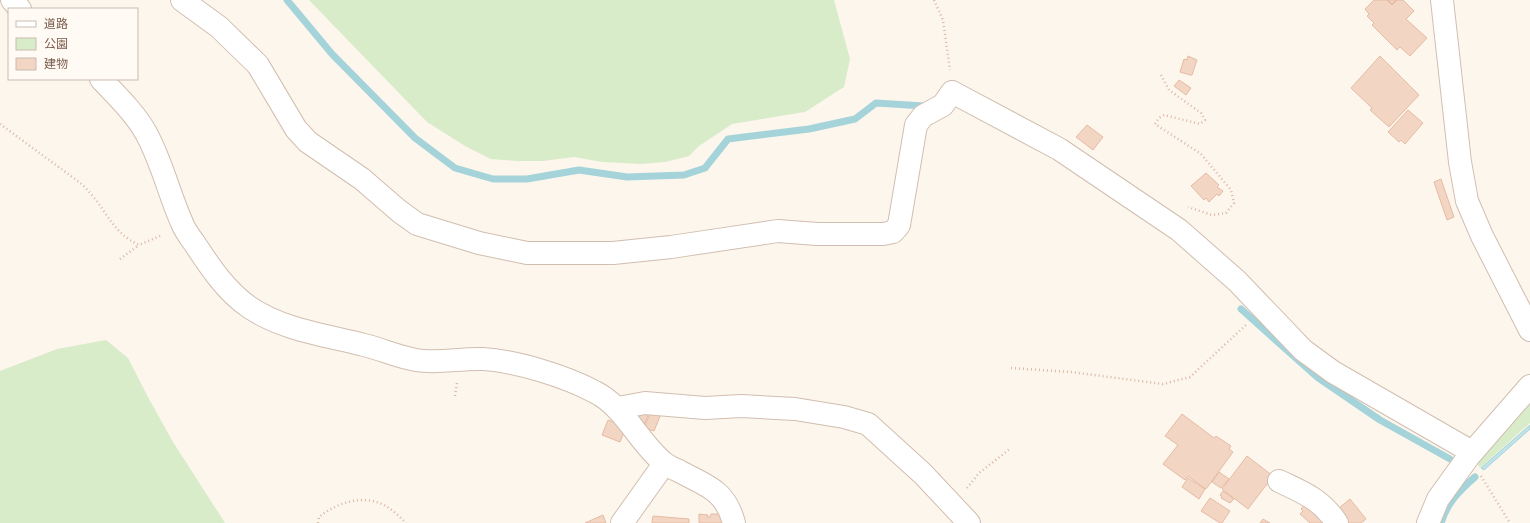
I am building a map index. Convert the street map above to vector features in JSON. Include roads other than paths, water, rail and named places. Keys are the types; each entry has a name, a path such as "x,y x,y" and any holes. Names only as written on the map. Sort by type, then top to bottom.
{"street":[{"path":"12,0 19,8"},
{"path":"182,0 219,27 258,65 296,129 308,142 362,179 399,211 417,224 479,243 527,253 613,254 778,231 817,234 883,234 893,232 899,225 916,125 923,116 943,105 952,92 1059,149 1179,230 1237,281 1303,350 1333,372 1469,456"},
{"path":"1442,0 1460,162 1467,201 1482,236 1530,330"},
{"path":"102,80 130,110 146,133 165,177 182,225 216,275 229,290 250,308 280,324 415,360 429,362 484,359 534,369 596,392 618,408 644,442 664,464 720,495 731,514 734,523"},
{"path":"1428,523 1438,499 1469,456 1530,386"},
{"path":"618,408 645,403 705,408 741,406 795,409 844,417 868,424 923,474 970,523"},
{"path":"622,523 664,464"},
{"path":"1279,481 1314,498 1330,512 1337,523"}],"water":[{"path":"1530,425 1530,429 1484,470 1481,468"}],"waterway":[{"path":"287,0 332,54 415,138 455,168 493,179 527,179 579,170 627,177 684,175 705,168 728,139 809,129 855,119 876,103 924,106"},
{"path":"1241,309 1317,377 1380,420 1450,459"},
{"path":"1441,523 1450,503 1475,477"}]}
